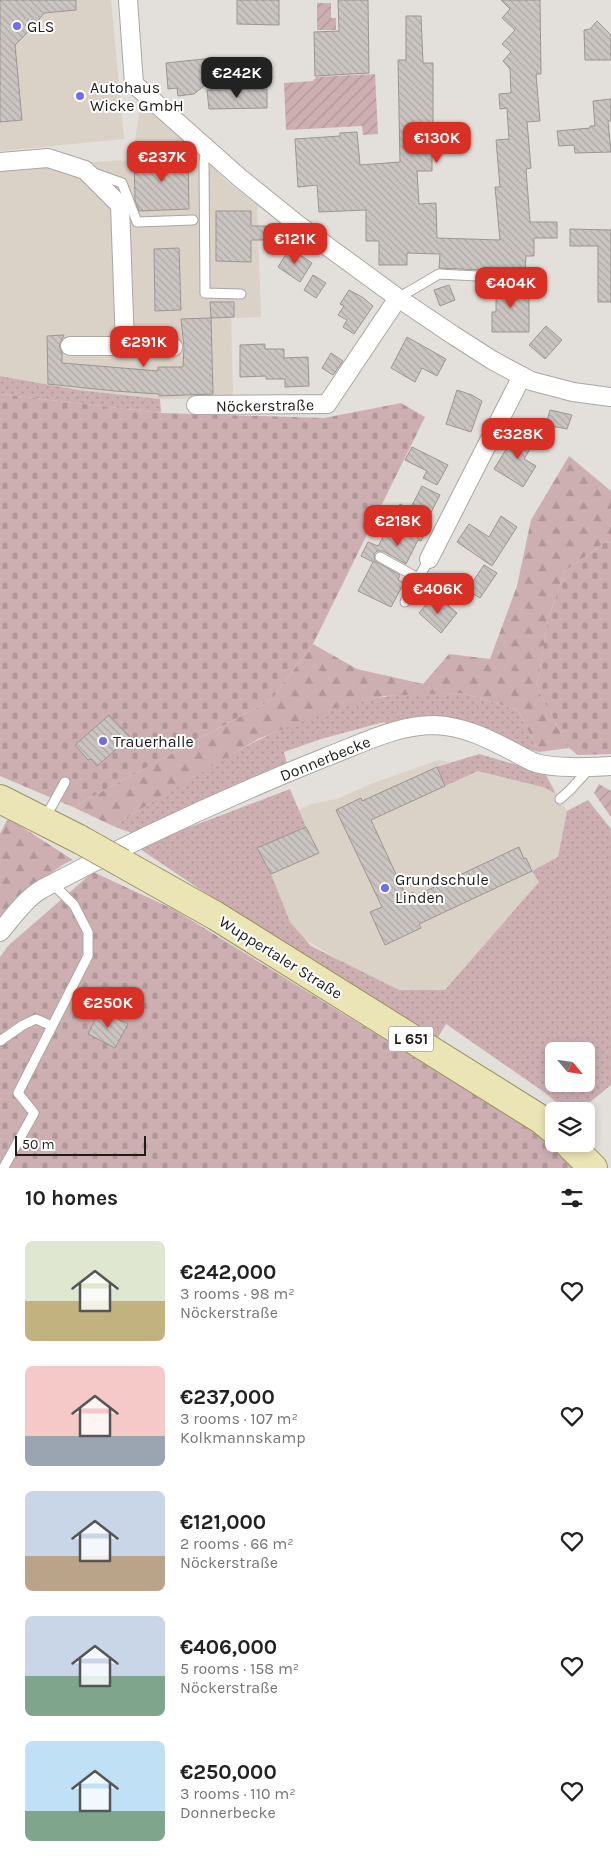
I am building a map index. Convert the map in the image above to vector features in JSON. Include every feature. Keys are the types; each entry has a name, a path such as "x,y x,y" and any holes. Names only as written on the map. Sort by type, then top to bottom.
{"main road":[{"name":"Wuppertaler Straße","path":"0,798 79,839 216,916 545,1122"},
{"path":"577,1152 592,1168"}],"street":[{"path":"128,0 134,84 240,178 286,215 398,298 484,355 522,376 573,392 611,397"},
{"path":"0,162 48,158 85,170 120,205 124,346"},
{"name":"Nöckerstraße","path":"196,405 327,404 398,298"},
{"path":"70,346 173,347"},
{"path":"429,559 522,376"},
{"name":"Donnerbecke","path":"0,932 42,890 121,847 278,777 383,734 414,727 451,726 485,737 535,762 567,766 611,766"}],"lane":[{"path":"206,147 204,163 205,293 241,294"},
{"path":"85,170 122,183 137,222 193,220"},
{"path":"398,298 439,274 536,280"},
{"path":"380,557 418,578"},
{"path":"405,602 429,559"},
{"path":"560,798 574,786 591,766"},
{"path":"44,820 65,782"},
{"path":"4,1167 34,1113 18,1093 88,956 88,932 74,905 54,885"},
{"path":"0,1041 23,1025 36,1019 52,1026"}],"shaded area":[{"path":"0,0 111,0 124,139 0,151"},
{"path":"143,90 226,181 257,204 261,317 231,318 233,398 160,399 78,390 0,376 0,167 132,160"},
{"name":"Grundschule Linden","path":"439,760 551,783 567,811 582,848 446,1024 203,878 216,848 311,804 337,799 373,783"}],"green space":[{"path":"317,3 331,3 331,18 336,18 336,30 317,30"},
{"path":"375,74 378,134 363,135 362,126 286,130 284,83 313,81 316,77"},
{"path":"0,376 78,390 160,399 161,413 0,394"},
{"path":"0,394 161,413 324,418 401,403 425,417 313,644 271,700 73,807 0,776"},
{"path":"569,456 611,491 611,543 607,541 565,571 548,619 537,688 569,748 539,752 518,710 463,693 384,696 333,709 258,739 113,826 73,807 271,700 313,644 357,669 423,684 449,654 490,659 517,586 531,520"},
{"path":"607,541 611,543 611,754 578,755 569,748 537,688 548,619 565,571"},
{"path":"463,693 518,710 539,752 489,739 437,733 399,735 384,722 321,739 284,752 287,764 239,783 230,796 137,835 113,826 242,748 311,716 347,705 393,695"},
{"path":"479,754 545,773 555,793 543,787 478,771 445,786 437,767"},
{"path":"599,784 611,791 611,817 594,793"},
{"path":"290,789 306,827 258,848 271,874 290,922 311,946 399,990 445,990 539,882 532,871 558,857 567,811 588,800 611,829 611,1085 590,1102 556,1102 446,1024 437,1039 210,896 137,847"},
{"path":"8,818 73,860 55,870 0,924 0,834"},
{"path":"93,872 173,909 545,1138 545,1152 561,1152 576,1168 0,1168 0,957 9,945"}],"building":[{"path":"0,0 76,0 76,10 44,13 15,45 22,120 0,122"},
{"path":"237,0 279,0 279,25 237,24"},
{"path":"338,0 368,0 369,73 315,76 314,32 339,31"},
{"path":"501,0 540,0 541,74 536,74 540,121 527,122 531,168 526,169 530,222 557,222 557,238 534,238 534,256 526,256 525,272 439,268 440,254 407,253 407,265 379,265 379,241 366,241 366,210 319,212 317,185 298,187 295,139 340,136 340,133 357,132 360,165 400,162 398,60 406,60 406,16 421,16 423,63 433,63 433,130 432,171 417,171 419,204 436,203 437,238 500,240 495,187 500,187 496,140 509,139 507,108 500,109 499,94 511,93 510,69 503,61 511,52 502,44 515,30 502,18 510,9"},
{"path":"597,21 611,35 611,60 585,60 584,30 590,29"},
{"path":"213,58 215,77 194,94 178,96 177,88 168,89 166,63"},
{"path":"267,89 267,108 209,109 207,90"},
{"path":"611,99 611,121 608,121 611,152 575,153 574,145 559,146 557,131 595,126 593,101"},
{"path":"188,156 189,209 139,211 135,200 134,157"},
{"path":"216,211 251,211 251,226 266,226 267,240 251,240 251,262 216,261"},
{"path":"570,229 611,230 611,302 598,302 598,246 570,246"},
{"path":"179,248 181,310 155,311 154,249"},
{"path":"290,248 312,263 300,282 278,267"},
{"path":"313,275 326,283 316,298 304,290"},
{"path":"496,283 525,285 524,292 529,292 529,332 492,332 492,312 496,312"},
{"path":"449,285 455,300 440,306 434,290"},
{"path":"349,290 373,306 354,334 343,327 347,320 338,315 344,306 340,304"},
{"path":"210,302 234,302 234,317 211,318"},
{"path":"211,318 213,394 159,396 159,394 48,384 47,336 64,335 59,346 62,353 62,363 158,371 158,367 183,367 184,347 181,319"},
{"path":"546,326 562,340 545,359 529,345"},
{"path":"407,337 446,359 437,376 422,368 415,382 391,368"},
{"path":"265,344 265,349 284,349 284,358 308,357 309,386 285,387 285,379 266,379 266,376 240,377 240,345"},
{"path":"331,353 343,361 333,375 322,368"},
{"path":"457,390 482,401 471,432 446,424"},
{"path":"550,410 572,415 567,429 546,425"},
{"path":"525,428 538,436 524,459 536,466 523,487 494,469 507,448 512,451"},
{"path":"412,447 448,465 437,485 423,478 427,471 405,460"},
{"path":"422,486 440,495 425,524 429,526 421,541 418,540 406,564 383,551 377,551 374,554 375,561 400,575 398,580 404,583 391,607 358,591 373,562 361,556 368,542 378,546 390,525 389,521 395,519 393,512 397,510 400,504 410,509"},
{"path":"501,516 517,527 492,566 457,542 469,524 489,537"},
{"path":"484,565 497,573 480,598 467,590"},
{"path":"431,599 439,605 443,601 457,613 441,633 419,613"},
{"name":"Trauerhalle","path":"109,715 130,737 97,766 91,759 88,760 75,745"},
{"path":"437,767 445,786 371,820 406,896 413,892 415,896 519,847 532,871 419,924 421,928 385,945 370,912 382,907 336,810 361,798 362,801"},
{"path":"306,827 319,853 271,874 257,848"},
{"path":"100,1010 128,1024 115,1048 88,1034"}],"place":[{"name":"GLS","path":"17,26"},
{"name":"Autohaus Wicke GmbH","path":"80,96"},
{"name":"Trauerhalle","path":"103,741"},
{"name":"Grundschule Linden","path":"385,888"}]}
